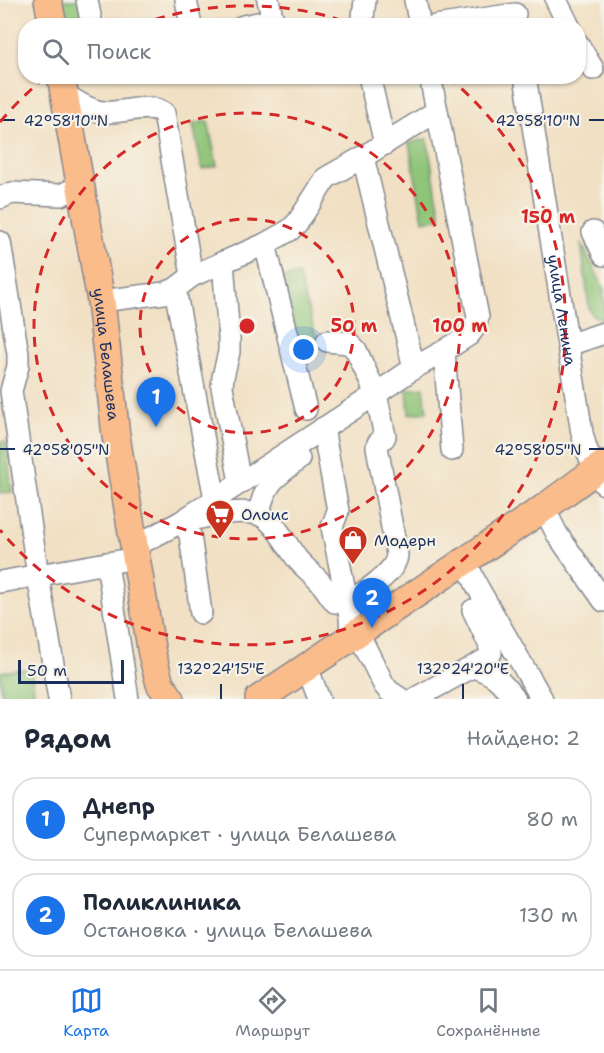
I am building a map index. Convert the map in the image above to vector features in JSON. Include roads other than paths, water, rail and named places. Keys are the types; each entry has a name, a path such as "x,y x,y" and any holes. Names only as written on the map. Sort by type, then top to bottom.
{"main road":[{"path":"48,0 51,18"},
{"name":"улица Белашева","path":"63,86 101,301 116,436 156,671 160,684 171,699"},
{"path":"266,697 465,560 601,473"}],"street":[{"path":"87,0 90,18"},
{"path":"186,0 189,18"},
{"path":"268,0 272,18"},
{"path":"363,18 365,0"},
{"path":"415,0 418,18"},
{"path":"556,0 565,18"},
{"path":"484,18 515,13"},
{"path":"586,56 593,69"},
{"path":"371,84 385,144"},
{"path":"259,514 262,498 269,484 280,473 376,394 469,335 475,327 478,317 432,84"},
{"name":"улица Ленина","path":"526,84 583,440 601,473"},
{"path":"63,86 96,111 105,113 154,108 164,113 192,276"},
{"path":"101,301 164,293 175,289 192,276 265,244 290,230 326,178 437,111"},
{"path":"363,157 414,368"},
{"path":"0,198 12,194 61,195 82,185"},
{"path":"593,232 604,255"},
{"path":"0,242 18,354 18,366 11,391 38,576 59,699"},
{"path":"265,244 306,409"},
{"path":"223,262 229,352 222,387 240,482"},
{"path":"175,289 215,499"},
{"path":"568,345 604,333"},
{"path":"179,523 216,514 248,512 259,514 273,525 297,559 321,582 335,602 348,603 393,567 397,554 377,447 385,436 376,394 356,350 349,343 327,341"},
{"path":"444,351 452,450"},
{"path":"0,582 107,563 136,552 240,482 324,435"},
{"path":"324,435 338,512 332,527 354,635 384,685 401,699"},
{"path":"544,508 557,534 604,601"},
{"path":"179,523 190,535 201,613"},
{"path":"465,560 477,586 542,699"},
{"path":"107,563 128,699"},
{"path":"414,699 474,667 487,659 491,653 473,610"},
{"path":"307,667 319,699"},
{"path":"474,667 500,680 515,699"}],"place":[{"name":"Днепр","path":"156,427"},
{"name":"Олоис","path":"220,540"},
{"name":"Модерн","path":"353,566"},
{"name":"Поликлиника","path":"372,628"}]}
